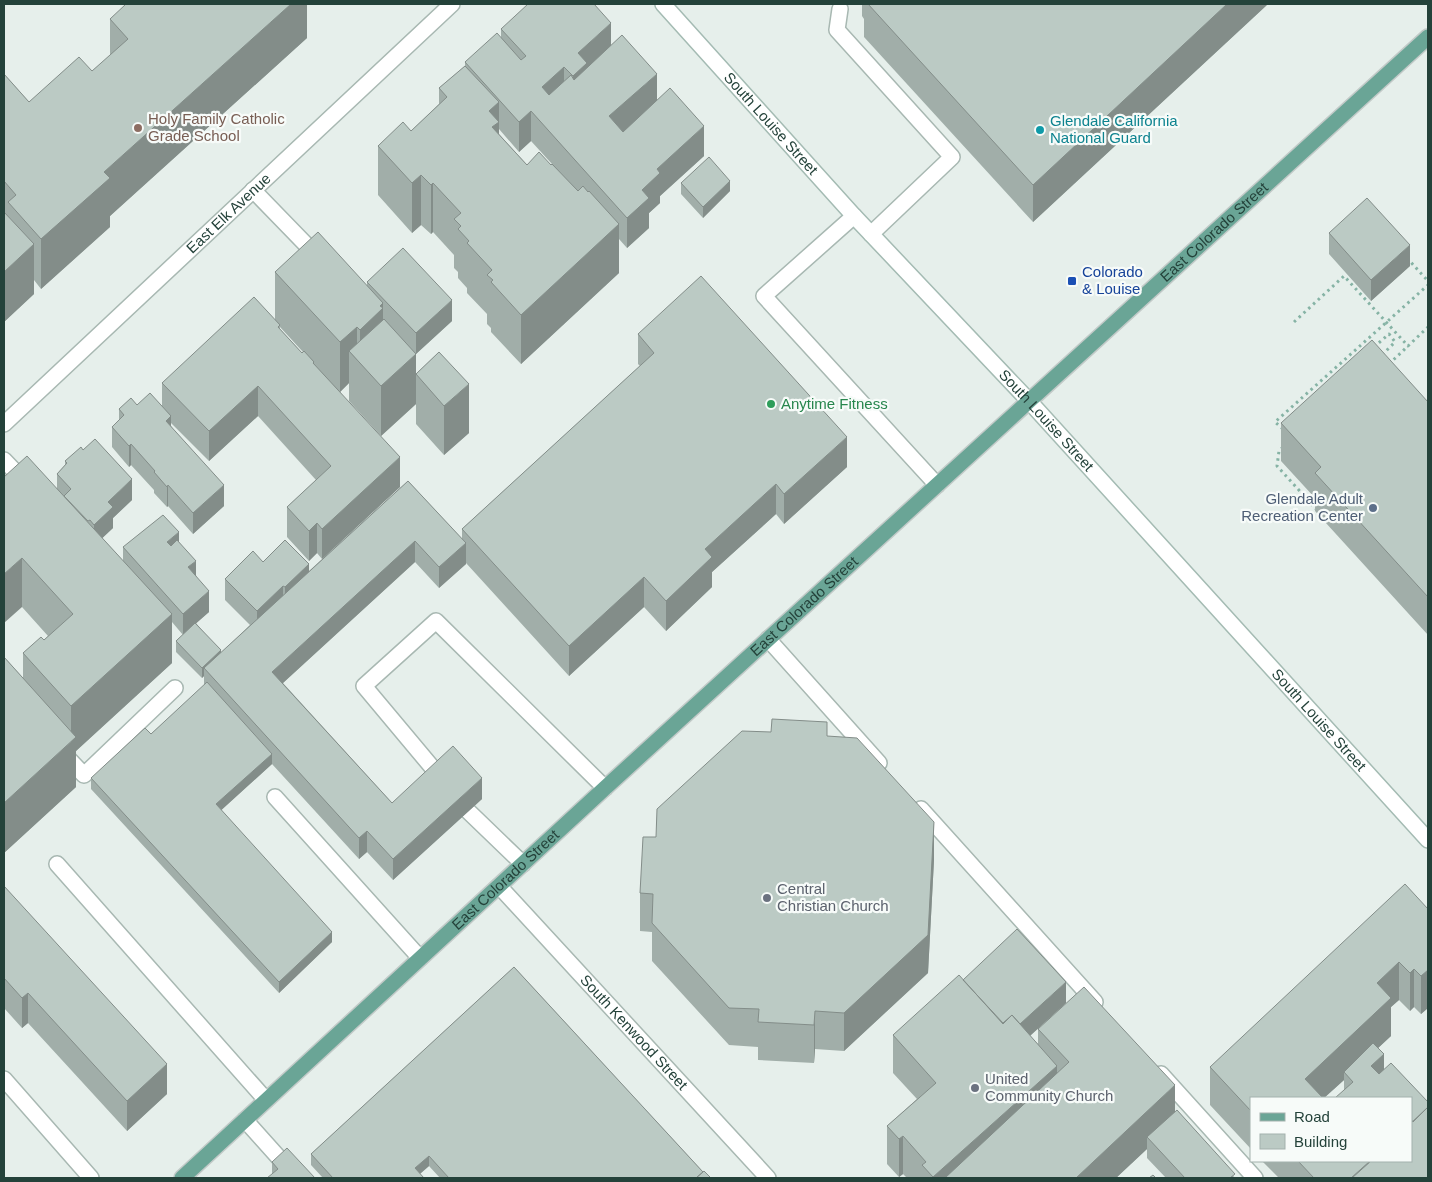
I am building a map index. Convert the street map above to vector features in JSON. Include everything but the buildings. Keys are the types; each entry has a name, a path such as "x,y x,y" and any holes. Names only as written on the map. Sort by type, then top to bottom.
{"main road":[{"name":"East Colorado Street","path":"188,1176 266,1100 605,788 1428,37"}],"street":[{"name":"East Elk Avenue","path":"4,424 452,4"},
{"name":"South Louise Street","path":"663,4 854,216 1028,401 1428,840"},
{"path":"840,5 837,30 952,157 871,234"},
{"path":"253,190 329,269"},
{"path":"854,216 764,296 936,485"},
{"path":"4,460 38,496"},
{"path":"441,778 364,686 436,621 605,788"},
{"path":"768,639 892,776"},
{"path":"50,739 84,775 175,688"},
{"path":"275,797 420,958"},
{"path":"912,798 1105,1013"},
{"path":"468,811 523,864"},
{"path":"57,864 266,1100"},
{"name":"South Kenwood Street","path":"499,886 768,1178"},
{"path":"1149,1061 1255,1178"},
{"path":"4,1079 91,1178"},
{"path":"245,1120 297,1178"}],"path":[{"path":"1290,423 1283,429 1276,422 1428,283 1402,252"},
{"path":"1294,322 1344,276 1408,346"},
{"path":"1386,366 1428,327"},
{"path":"1367,353 1388,334 1395,342 1376,361"},
{"path":"1286,445 1279,451 1277,466 1323,517"}],"place":[{"name":"Holy Family Catholic Grade School","path":"138,128"},
{"name":"Glendale California National Guard","path":"1040,130"},
{"name":"Colorado & Louise","path":"1072,281"},
{"name":"Anytime Fitness","path":"771,404"},
{"name":"Glendale Adult Recreation Center","path":"1373,508"},
{"name":"Central Christian Church","path":"767,898"},
{"name":"United Community Church","path":"975,1088"}]}
